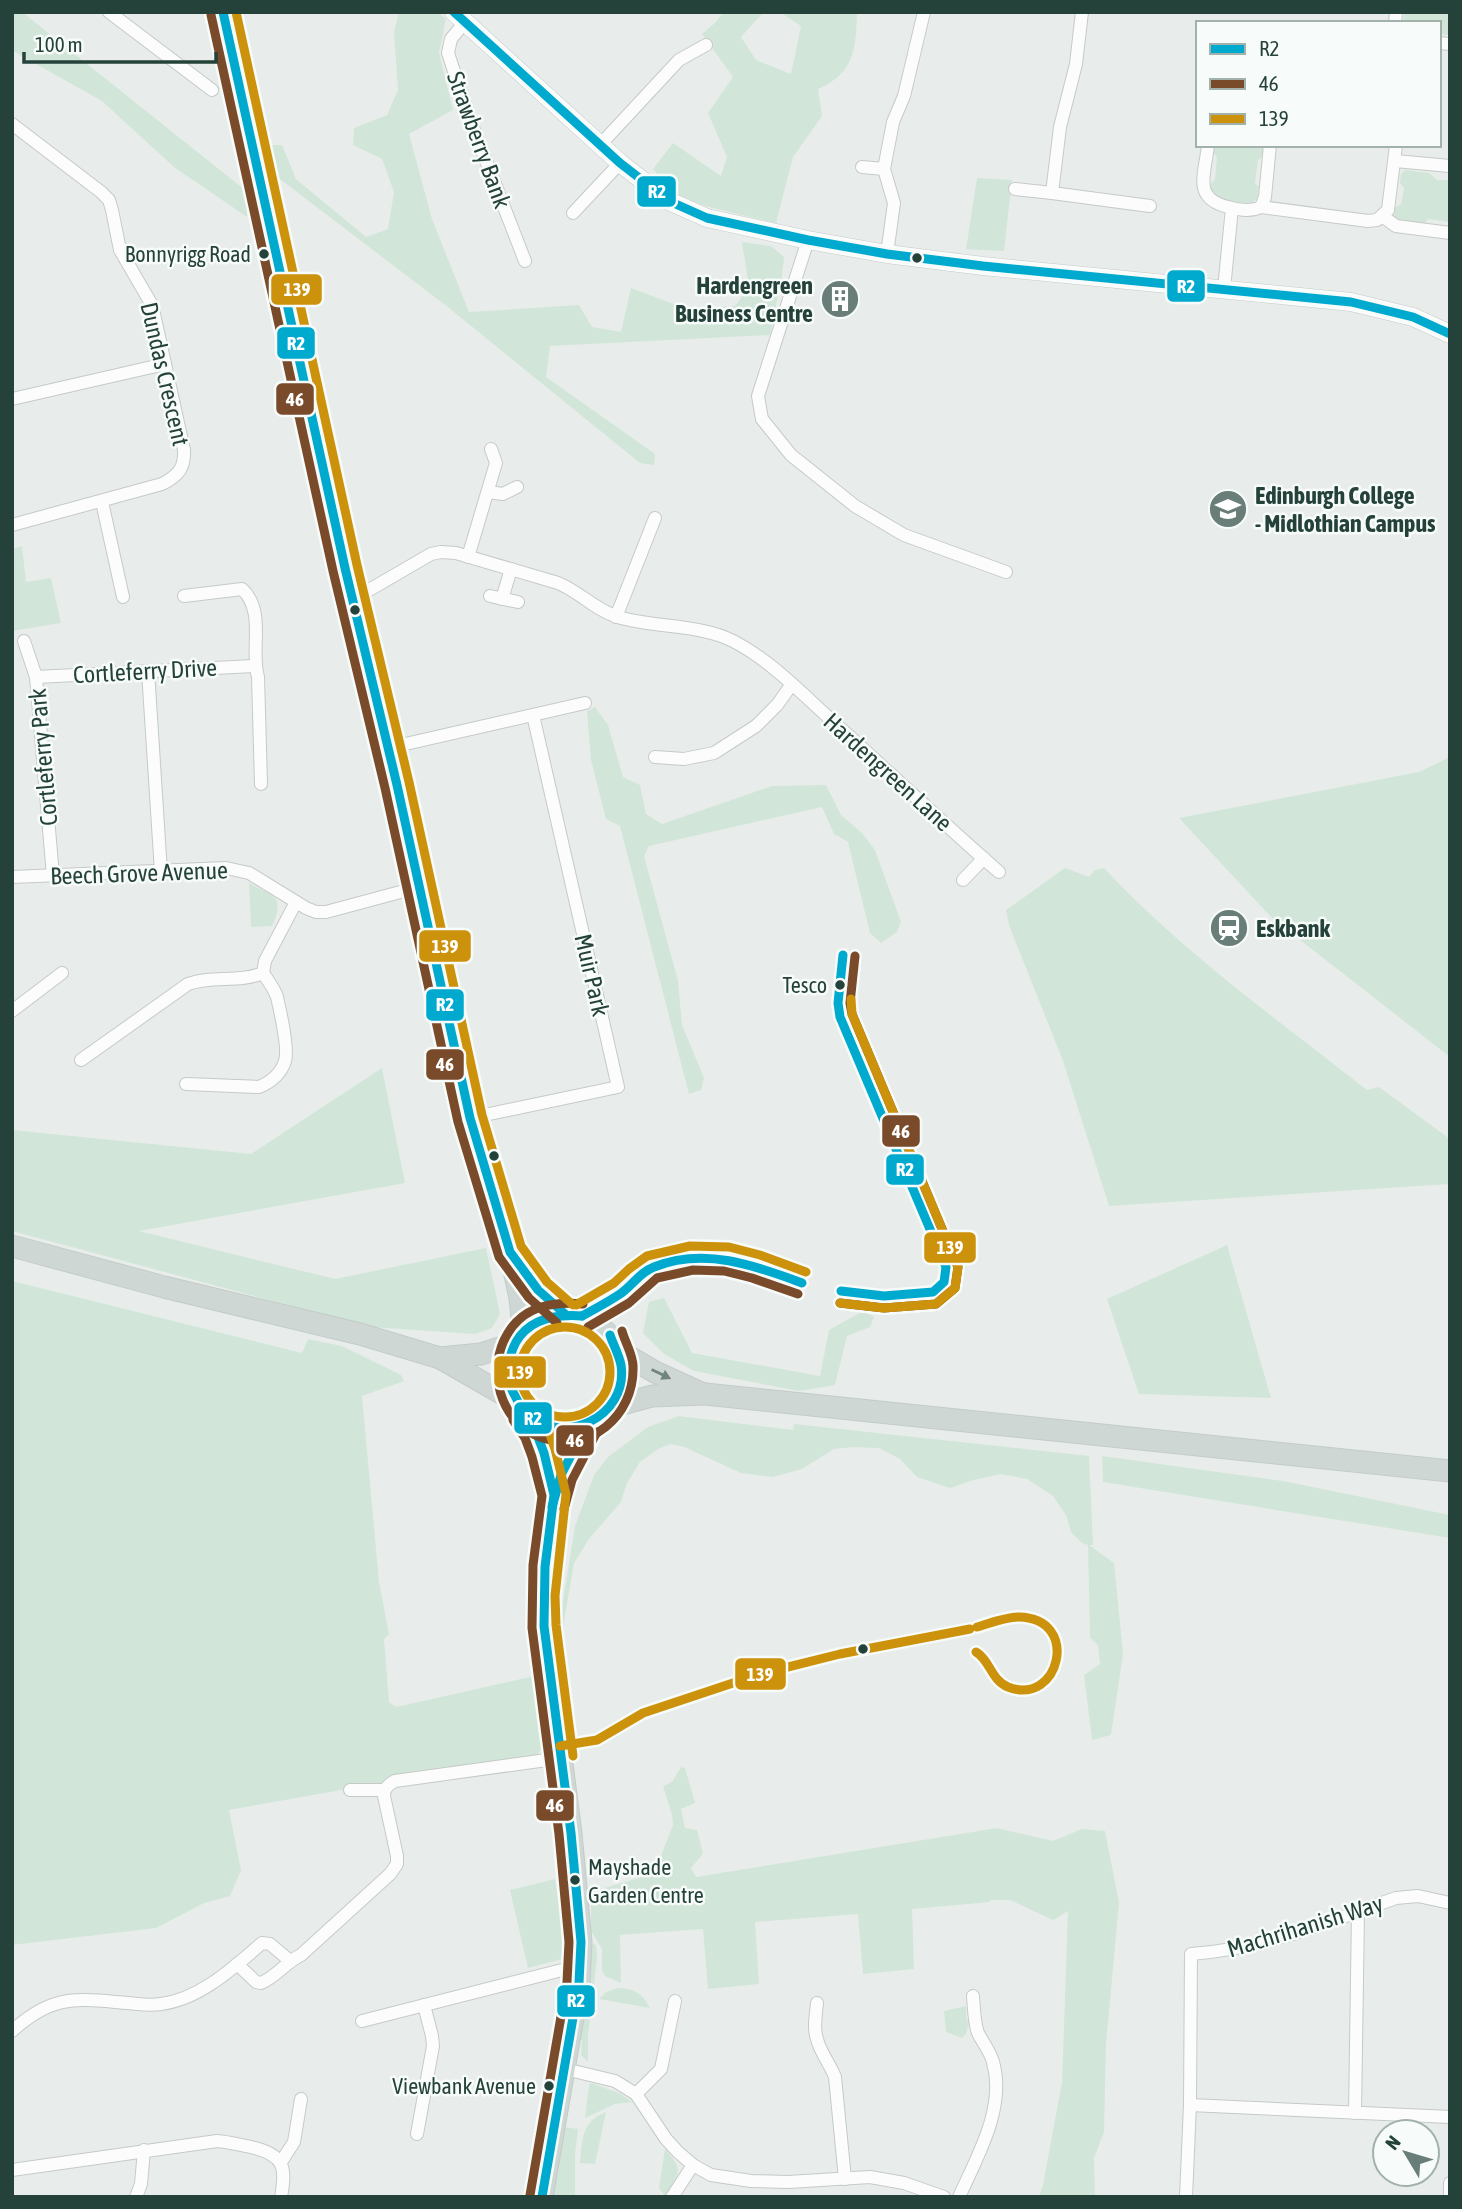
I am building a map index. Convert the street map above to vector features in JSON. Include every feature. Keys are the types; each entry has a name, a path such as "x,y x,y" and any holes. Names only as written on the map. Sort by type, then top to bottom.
{"main road":[{"path":"223,12 470,1118 510,1252 520,1298 519,1337 508,1368 508,1380 519,1407 536,1432 554,1495"},
{"path":"459,17 620,163 669,201 686,210 729,224 887,254 1351,302 1413,317 1450,334"},
{"path":"12,1246 164,1287 360,1334 440,1358 519,1407 535,1421 553,1428 586,1426 612,1408 652,1396 705,1394 1450,1471"},
{"path":"510,1252 538,1290 565,1314"},
{"path":"440,1358 481,1354 519,1337 542,1318 565,1314 582,1316 598,1324 610,1335 619,1351 622,1372 620,1388 612,1408"},
{"path":"619,1351 655,1372 705,1394"},
{"path":"542,2197 581,1968 571,1833 544,1626 543,1596 554,1495 586,1426"}],"street":[{"path":"109,12 212,90"},
{"path":"887,254 894,203 884,169 893,122 904,96 924,12"},
{"path":"1052,193 1060,127 1076,64 1082,12"},
{"name":"Strawberry Bank","path":"459,17 448,53 469,117 526,260"},
{"path":"600,145 679,60 706,45"},
{"name":"Dundas Crescent","path":"12,124 108,200 113,210 120,250 152,305 185,461 173,479 102,502"},
{"path":"1208,147 1203,187 1207,198 1215,204 1253,211 1261,207 1368,221 1377,220 1388,210 1396,147"},
{"path":"1261,207 1265,197 1270,147"},
{"path":"1395,161 1450,166"},
{"path":"573,213 620,163"},
{"path":"862,167 884,169"},
{"path":"1015,189 1150,206"},
{"path":"1224,289 1232,208"},
{"path":"1382,216 1396,226 1450,233"},
{"path":"808,240 758,396 762,419 791,455 855,506 904,535 1006,572"},
{"path":"12,399 165,364"},
{"path":"468,557 496,463 491,449"},
{"path":"488,492 503,494 517,487"},
{"path":"12,525 102,502 118,593"},
{"path":"615,617 654,518"},
{"name":"Hardengreen Lane","path":"352,596 364,593 431,554 449,552 567,587 592,606 615,617 730,639 792,684 999,872"},
{"path":"511,569 496,598 517,602"},
{"path":"184,596 242,589 249,596 254,612 257,643 254,666 258,677 266,767 261,783"},
{"name":"Cortleferry Park","path":"24,641 36,677 53,876"},
{"name":"Cortleferry Drive","path":"36,677 254,666"},
{"path":"148,671 161,872"},
{"path":"655,757 684,759 714,753 756,726 777,705 792,684"},
{"path":"388,748 585,703"},
{"name":"Muir Park","path":"470,1118 618,1087 533,715"},
{"path":"963,880 984,859"},
{"name":"Beech Grove Avenue","path":"12,877 226,868 249,873 316,912 326,912 419,887"},
{"path":"186,1084 259,1087 269,1083 278,1074 286,1060 286,1049 276,996 262,973 265,961 296,902"},
{"path":"12,1011 62,973"},
{"path":"81,1060 188,984 207,979 251,978 262,973"},
{"path":"50,982 58,994"},
{"path":"351,1790 384,1790 395,1781 561,1758"},
{"path":"237,1964 256,1982 267,1981 289,1960 301,1955 394,1870 397,1856 384,1790"},
{"name":"Machrihanish Way","path":"1186,2197 1190,2105 1191,1954 1223,1952 1261,1944 1396,1898 1418,1896 1450,1903"},
{"path":"1355,2113 1358,1912"},
{"path":"15,2024 63,2001 75,1999 159,2005 176,2001 200,1990 265,1942 289,1960"},
{"path":"362,2021 570,1968 581,1968"},
{"path":"959,2197 987,2135 996,2085 992,2059 978,2032 973,1996"},
{"path":"636,2094 662,2069 675,2001"},
{"path":"817,2003 817,2040 835,2077 845,2179"},
{"path":"417,2134 433,2046 424,2005"},
{"path":"565,2069 615,2081 636,2094 666,2139 692,2165 711,2175 728,2179 788,2182 870,2177 944,2197"},
{"path":"281,2162 294,2142 301,2099"},
{"path":"1190,2105 1450,2117"},
{"path":"12,2170 226,2141 267,2151 277,2157 281,2162 284,2178 281,2197"},
{"path":"136,2197 141,2184 144,2150"},
{"path":"672,2197 692,2165"},
{"path":"1450,2183 1450,2195"}],"green space":[{"path":"12,12 22,12 250,194 247,217 174,167 102,101 13,51"},
{"path":"399,12 438,12 446,19 439,53 453,110 409,134 432,219 469,312 579,305 592,327 621,332 631,288 687,309 735,306 749,287 742,242 771,246 784,257 770,335 550,346 546,377 655,454 654,465 640,463 449,308 272,173 265,145 282,145 296,179 366,237 388,229 394,192 382,159 353,145 354,128 387,115 398,90 394,32"},
{"path":"723,12 768,12 761,15 741,37 756,60 791,74 801,26 780,12 857,12 856,37 851,58 840,75 818,89 822,116 793,157 776,223 705,206 677,195 653,169 673,143 721,176 727,157 708,113 733,77 702,34"},
{"path":"1404,12 1450,12 1450,35 1441,32 1441,21 1403,21"},
{"path":"1213,147 1264,147 1263,157 1258,160 1255,183 1259,187 1257,199 1252,203 1226,200 1215,195 1210,185 1215,179 1217,157 1212,151"},
{"path":"1405,170 1429,173 1437,180 1450,180 1450,222 1428,219 1424,224 1398,221 1393,216 1394,208 1401,204 1404,188 1400,183 1401,174"},
{"path":"977,178 1012,180 1004,251 966,249"},
{"path":"22,546 26,582 51,578 61,623 12,631 12,549"},
{"path":"595,707 608,725 623,777 640,785 646,814 662,824 772,786 826,785 841,815 862,833 875,850 901,922 897,932 881,943 870,933 848,842 834,834 822,807 649,846 644,856 678,981 682,1025 704,1078 701,1090 689,1094 620,826 606,819 591,760 587,711"},
{"path":"1450,757 1450,1057 1272,918 1179,818 1419,772"},
{"path":"1065,868 1089,877 1095,870 1104,868 1165,928 1265,1011 1367,1090 1379,1087 1450,1139 1450,1184 1109,1206 1063,1061 1009,925 1006,910"},
{"path":"249,883 275,898 278,908 272,926 251,927"},
{"path":"382,1068 405,1183 139,1231 335,1279 486,1248 500,1314 492,1328 475,1334 370,1327 12,1231 12,1130 251,1154"},
{"path":"1227,1245 1271,1398 1139,1394 1107,1299"},
{"path":"12,1281 302,1353 308,1339 342,1346 401,1375 404,1381 362,1396 379,1582 389,1634 384,1639 389,1702 396,1707 530,1677 538,1680 547,1740 537,1755 229,1810 241,1870 230,1896 204,1903 156,1928 12,1945"},
{"path":"664,1298 692,1353 820,1376 829,1330 863,1311 874,1317 870,1327 847,1336 835,1385 799,1391 694,1371 664,1354 643,1333 649,1302"},
{"path":"679,1416 793,1430 794,1424 1089,1456 1093,1545 1089,1545 1114,1563 1123,1654 1111,1735 1092,1740 1084,1675 1100,1664 1098,1645 1090,1638 1088,1545 1071,1532 1066,1515 1053,1496 1027,1479 1001,1474 950,1488 917,1477 900,1459 879,1448 834,1449 802,1469 773,1477 741,1473 684,1447 671,1444 658,1449 640,1462 627,1483 621,1502 589,1539 574,1563 562,1633 558,1632 575,1526 594,1475 608,1457 648,1427"},
{"path":"1102,1456 1283,1481 1450,1515 1450,1538 1103,1482"},
{"path":"681,1767 685,1768 695,1803 681,1809 685,1828 697,1830 703,1854 691,1868 696,1877 997,1828 1053,1841 1082,1829 1105,1831 1119,1903 1106,2044 1104,2132 1094,2158 1095,2197 1039,2197 1062,2082 1068,1911 1053,1920 1010,1900 912,1909 914,1969 863,1974 858,1914 755,1922 759,1984 708,1989 703,1929 620,1935 621,1983 605,1976 602,1970 602,1949 591,1931 591,1892 642,1877 659,1861 673,1825 663,1786 672,1782"},
{"path":"555,1879 568,1935 568,1951 562,1959 528,1968 510,1890"},
{"path":"592,1944 596,1945 597,1958 588,2035 588,2062 581,2055 582,2040 578,2039 588,1950 592,1949"},
{"path":"618,1988 637,1993 650,2008 599,1999 606,1992"},
{"path":"966,2006 969,2023 966,2034 962,2038 946,2032 944,2011"},
{"path":"591,2083 619,2093 632,2102 615,2104 585,2118"},
{"path":"606,2112 595,2164 580,2163 583,2139 588,2126 592,2120"},
{"path":"563,2127 578,2129 575,2197 551,2197"},
{"path":"665,2149 675,2162 678,2172 665,2196 659,2188"}],"transit line":[{"name":"R2","path":"223,12 345,568 397,785 470,1118 510,1252 538,1290 565,1314"},
{"name":"139","path":"236,12 357,565 409,782 482,1115 521,1246 547,1282 573,1305"},
{"name":"R2","path":"454,12 620,163 669,201 707,218 887,254 1351,302 1413,317 1450,334"},
{"name":"46","path":"211,15 458,1122 499,1257 529,1298 557,1323"},
{"name":"R2","path":"841,1291 884,1296 933,1292 944,1282 946,1267 840,1017 838,1003 843,955"},
{"name":"46","path":"840,1303 884,1308 936,1304 955,1288 958,1267 852,1014 850,1003 855,956"},
{"name":"139","path":"840,1303 884,1308 936,1304 955,1288 958,1267 852,1014 851,999"},
{"name":"139","path":"576,1305 614,1283 647,1256 690,1246 729,1247 806,1272"},
{"name":"R2","path":"582,1316 620,1294 649,1269 673,1261 729,1261 802,1283"},
{"name":"46","path":"588,1327 629,1303 657,1278 693,1270 724,1271 798,1294"},
{"name":"46","path":"583,1304 561,1303 531,1311 515,1324 501,1347 498,1362 500,1392 506,1407 526,1430 540,1437 575,1441 606,1427 626,1401 632,1384 633,1366 622,1331"},
{"name":"R2","path":"582,1316 544,1319 522,1334 513,1348 509,1361 511,1388 523,1410 540,1423 556,1428 573,1427 590,1422 604,1412 621,1383 621,1365 610,1335"},
{"name":"139","path":"565,1327 582,1330 597,1340 607,1355 610,1372 607,1389 597,1404 582,1414 565,1417 548,1414 533,1404 523,1389 520,1372 523,1355 533,1340 548,1330 565,1327"},
{"name":"139","path":"533,1406 547,1426 566,1494 555,1596 556,1625 573,1756"},
{"name":"R2","path":"523,1413 536,1432 544,1453 554,1495 545,1567 544,1626 571,1833 581,1942 579,1983 542,2197"},
{"name":"46","path":"513,1420 525,1438 542,1496 533,1565 532,1628 559,1834 569,1942 567,1982 530,2195"},
{"name":"R2","path":"552,1507 561,1475 586,1426"},
{"name":"46","path":"564,1509 572,1480 597,1432"},
{"name":"139","path":"976,1652 1002,1684 1026,1690 1040,1685 1051,1674 1056,1660 1056,1645 1051,1631 1038,1621 1014,1617 977,1627"},
{"name":"139","path":"560,1746 597,1740 643,1713 760,1674 840,1654 970,1629"}],"place":[{"name":"Bonnyrigg Road","path":"264,254"},
{"name":"Hardengreen Business Centre","path":"840,299"},
{"name":"Edinburgh College - Midlothian Campus","path":"1228,509"},
{"name":"Eskbank","path":"1229,928"},
{"name":"Tesco","path":"840,985"},
{"name":"Mayshade Garden Centre","path":"575,1880"},
{"name":"Viewbank Avenue","path":"549,2086"}]}
